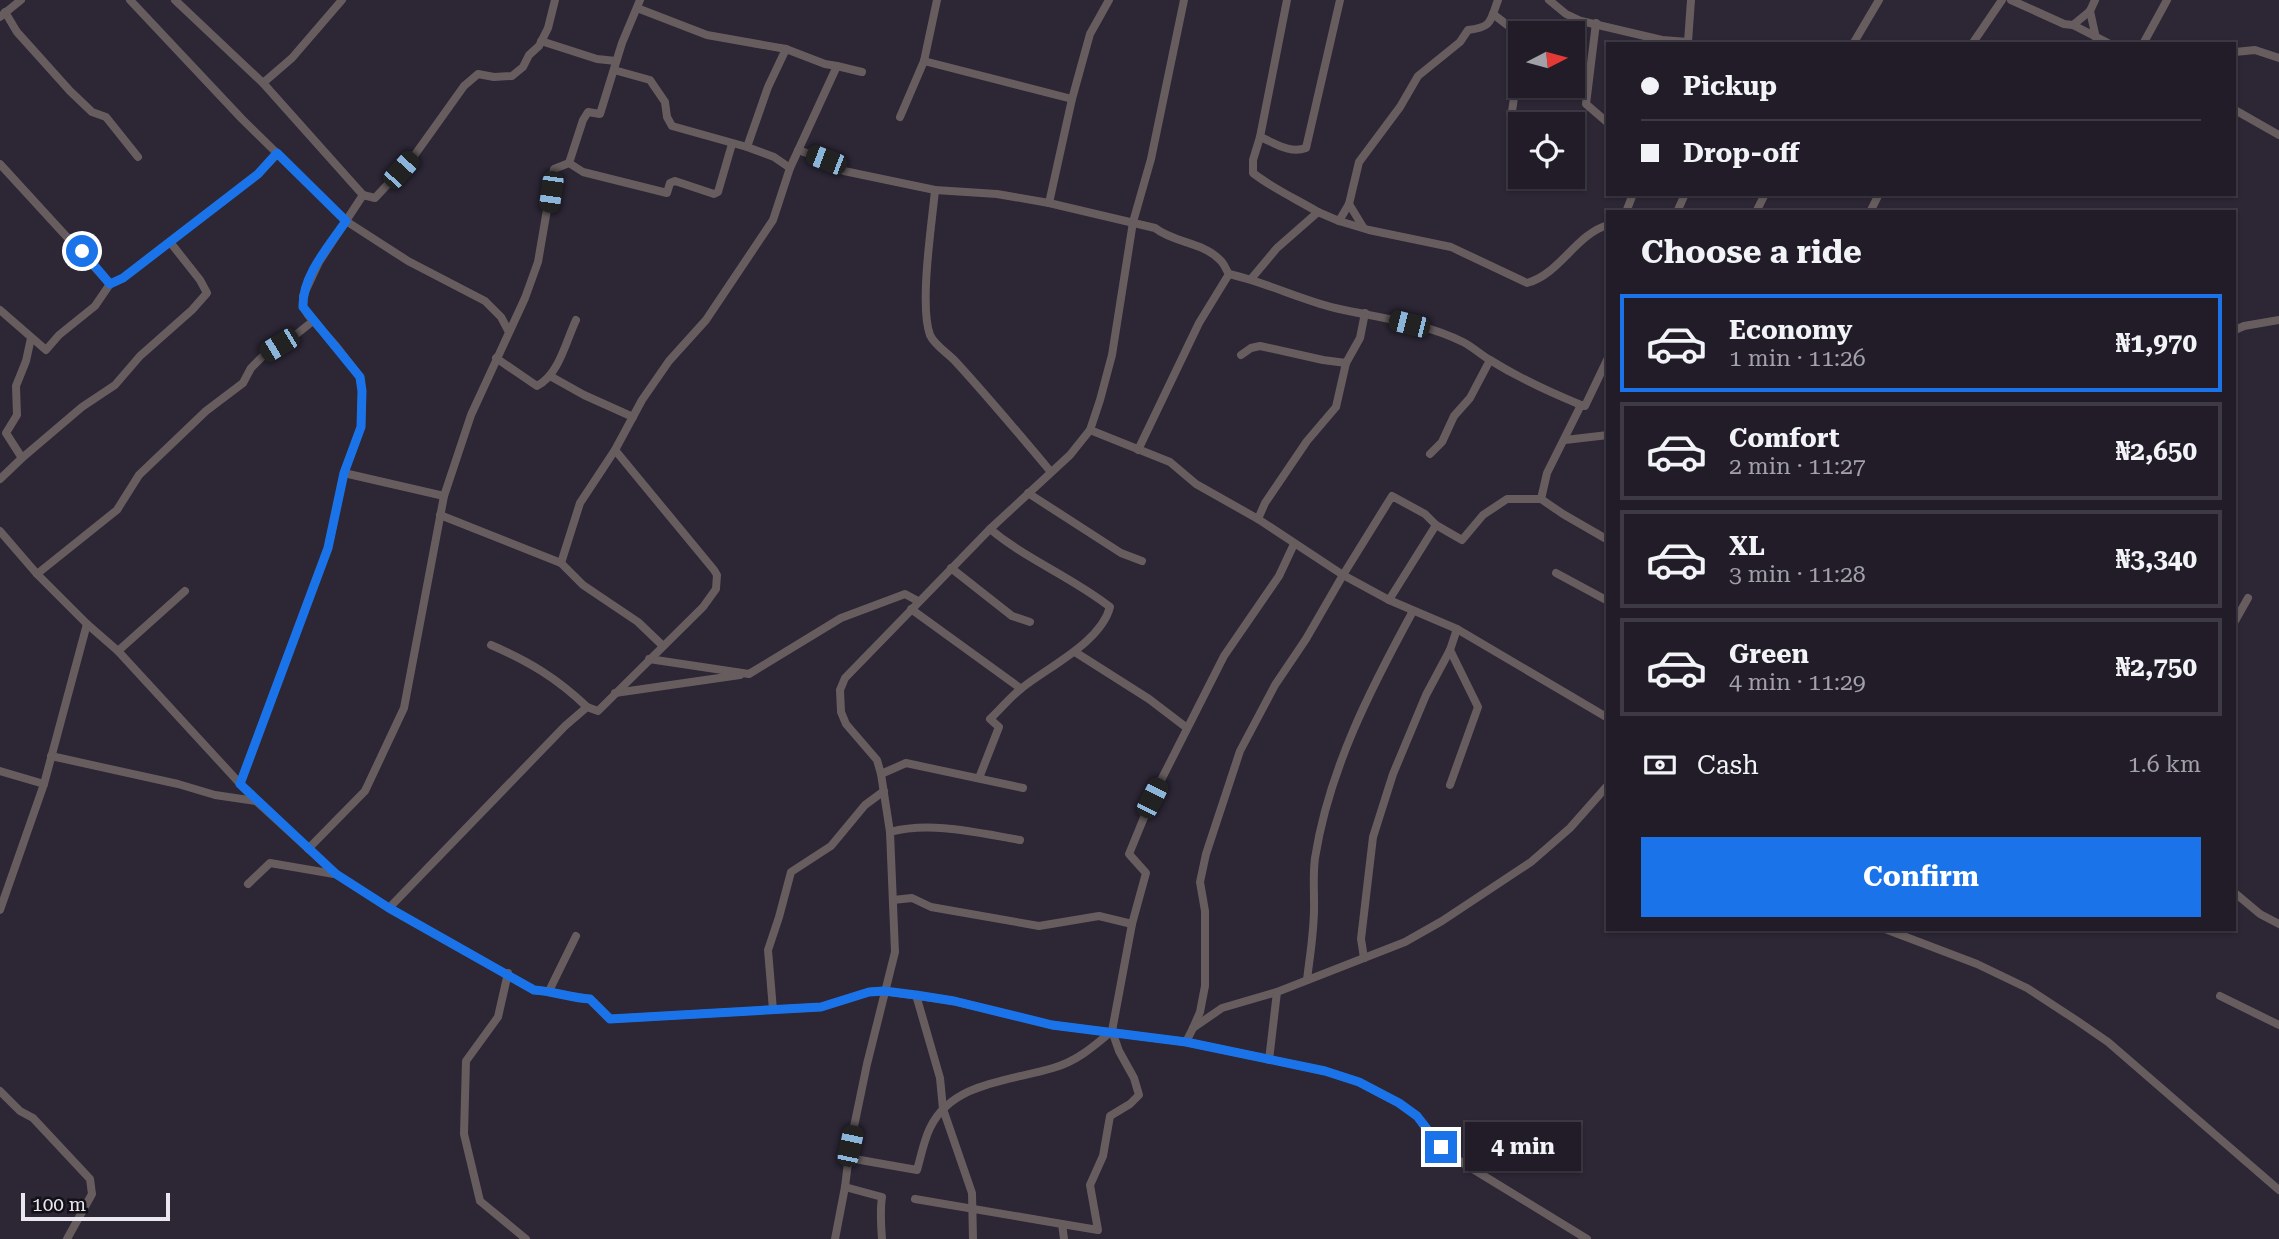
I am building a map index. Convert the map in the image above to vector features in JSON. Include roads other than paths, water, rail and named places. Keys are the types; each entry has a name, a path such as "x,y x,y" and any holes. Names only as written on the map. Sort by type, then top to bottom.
{"street":[{"path":"21,0 2,15 92,113 106,117 138,157"},
{"path":"130,0 346,221 408,261 485,301 501,317 509,332"},
{"path":"175,0 264,83 363,195 375,198 414,156 464,86 478,74 512,76 523,67 548,28 555,0"},
{"path":"264,83 292,58 342,0"},
{"path":"900,117 924,61 937,0"},
{"path":"1049,202 1090,34 1109,0"},
{"path":"835,1239 884,991 895,957 890,832 881,774 872,752 846,724 839,700 840,690 845,678 918,601 1070,455 1090,430 1112,355 1133,222 1151,159 1184,0"},
{"path":"1287,0 1253,160 1253,173 1266,184 1339,221 1451,247 1527,283 1551,270 1589,236 1606,226"},
{"path":"1260,137 1288,149 1298,151 1306,148 1340,0"},
{"path":"1339,221 1349,204 1359,162 1394,116 1418,76 1460,42 1468,30 1483,28 1491,23 1498,0"},
{"path":"1549,0 1566,14 1581,21 1680,42"},
{"path":"1689,42 1691,0"},
{"path":"1854,42 1879,0"},
{"path":"1973,42 2001,0"},
{"path":"2011,0 2064,24 2073,25 2105,42"},
{"path":"2073,25 2090,11 2095,0"},
{"path":"2144,42 2168,0"},
{"path":"569,163 588,112 600,114 615,65 639,4 707,35 786,49 825,64 862,72"},
{"path":"2090,11 2096,38"},
{"path":"1493,14 1519,34 1512,112"},
{"path":"1596,23 1586,104 1606,121"},
{"path":"541,41 615,65 650,80 665,102 667,117 672,125 747,147 774,157 790,168"},
{"path":"747,147 768,87 786,49"},
{"path":"2236,52 2255,50 2279,58"},
{"path":"924,61 1072,99"},
{"path":"561,563 580,503 615,450 642,400 669,361 706,320 773,220 790,168 837,66"},
{"path":"2236,111 2279,135"},
{"path":"569,163 583,172 667,193 670,183 675,181 714,194 718,191 732,144"},
{"path":"798,150 826,160 844,171 935,190 998,194 1049,202 1155,228 1220,259 1229,274 1334,308 1438,332 1465,343 1537,387 1584,406 1606,362"},
{"path":"0,310 46,350 59,335 95,306 110,284 123,278 258,174 277,153"},
{"path":"308,849 366,791 404,708 444,496 471,415 538,262 554,169 569,163"},
{"path":"0,164 110,284"},
{"path":"935,190 926,299 926,319 930,333 933,340 954,360 1051,472"},
{"path":"240,784 328,548 344,473 361,427 362,383 336,346 303,307 303,296 309,279 363,195"},
{"path":"1349,204 1363,227"},
{"path":"1251,279 1277,248 1318,212"},
{"path":"0,479 82,407 115,385 140,356 192,310 207,293 201,280 170,242"},
{"path":"1138,450 1199,323 1229,274"},
{"path":"1258,519 1265,503 1307,442 1333,414 1346,363 1360,338 1365,313"},
{"path":"496,358 537,386 550,376 576,320"},
{"path":"2236,330 2279,320"},
{"path":"37,574 117,510 139,475 206,411 243,383 251,368 265,354 313,321"},
{"path":"22,458 6,433 17,415 16,386 31,338"},
{"path":"1241,355 1260,346 1346,363"},
{"path":"1430,454 1441,442 1454,416 1470,398 1490,360"},
{"path":"550,376 633,417"},
{"path":"1541,499 1547,473 1581,405"},
{"path":"1090,430 1170,462 1196,484 1258,519 1343,575 1389,600 1457,629 1606,717"},
{"path":"1564,440 1606,435"},
{"path":"491,645 537,667 587,707 598,711 703,607 716,589 717,575 615,450"},
{"path":"344,473 444,496"},
{"path":"1028,493 1121,553 1142,561"},
{"path":"1186,1042 1200,1012 1205,986 1205,911 1200,882 1206,854 1240,751 1262,708 1392,496 1425,514 1436,525 1462,540 1483,515 1507,499 1541,499 1606,539"},
{"path":"440,515 561,563 583,585 638,622 662,645"},
{"path":"1389,600 1436,525"},
{"path":"979,778 999,727 990,719 1020,688 1075,652 1108,617 1110,607 1077,584 1013,549 990,529"},
{"path":"0,531 37,574 118,651 256,801 336,874 389,908 534,990 549,991 570,998 590,999 610,1019 821,1007 869,992 884,991 954,1001 1052,1025 1186,1042 1325,1071 1359,1082 1399,1103 1417,1116 1432,1138 1458,1160 1587,1239"},
{"path":"915,1199 1098,1230 1090,1189 1103,1156 1110,1116 1139,1095 1112,1031 1132,923 1146,873 1129,854 1152,798 1224,656 1279,576 1294,544"},
{"path":"951,568 1012,616 1030,622"},
{"path":"1556,573 1606,600"},
{"path":"118,651 185,591"},
{"path":"615,693 749,674 841,618 905,594 918,601"},
{"path":"2236,619 2248,598"},
{"path":"911,609 1020,688"},
{"path":"1307,980 1315,898 1312,883 1328,796 1353,731 1385,662 1413,611"},
{"path":"0,909 44,784 87,624"},
{"path":"1364,958 1361,939 1373,837 1393,774 1457,629"},
{"path":"1450,650 1478,707 1450,785"},
{"path":"1075,652 1149,699 1188,728"},
{"path":"649,659 749,674"},
{"path":"389,908 481,810 587,707"},
{"path":"51,756 178,784 215,795 256,801"},
{"path":"881,774 906,763 1023,788"},
{"path":"0,771 44,784"},
{"path":"1193,1028 1222,1008 1277,992 1405,942 1442,921 1531,862 1570,828 1606,787"},
{"path":"774,1010 768,950 791,872 831,846 865,805 884,791"},
{"path":"890,832 904,829 954,829 1020,840"},
{"path":"248,884 270,863 336,874"},
{"path":"2236,894 2260,914 2279,924"},
{"path":"893,900 912,898 931,906 1039,926 1099,916 1132,923"},
{"path":"1890,931 1977,964 2027,988 2076,1020 2108,1042 2279,1191"},
{"path":"549,991 576,936"},
{"path":"508,973 498,1017 466,1061 464,1134 480,1202 526,1239"},
{"path":"1269,1060 1277,992"},
{"path":"916,995 940,1078 943,1109 972,1193 973,1239"},
{"path":"2220,996 2279,1025"},
{"path":"849,1158 917,1170 930,1128 954,1099 994,1082 1054,1068 1081,1057 1112,1031"},
{"path":"0,1091 20,1111 33,1118 90,1179 92,1194 67,1239"},
{"path":"845,1187 882,1197 882,1239"},
{"path":"1062,1224 1064,1239"}]}
